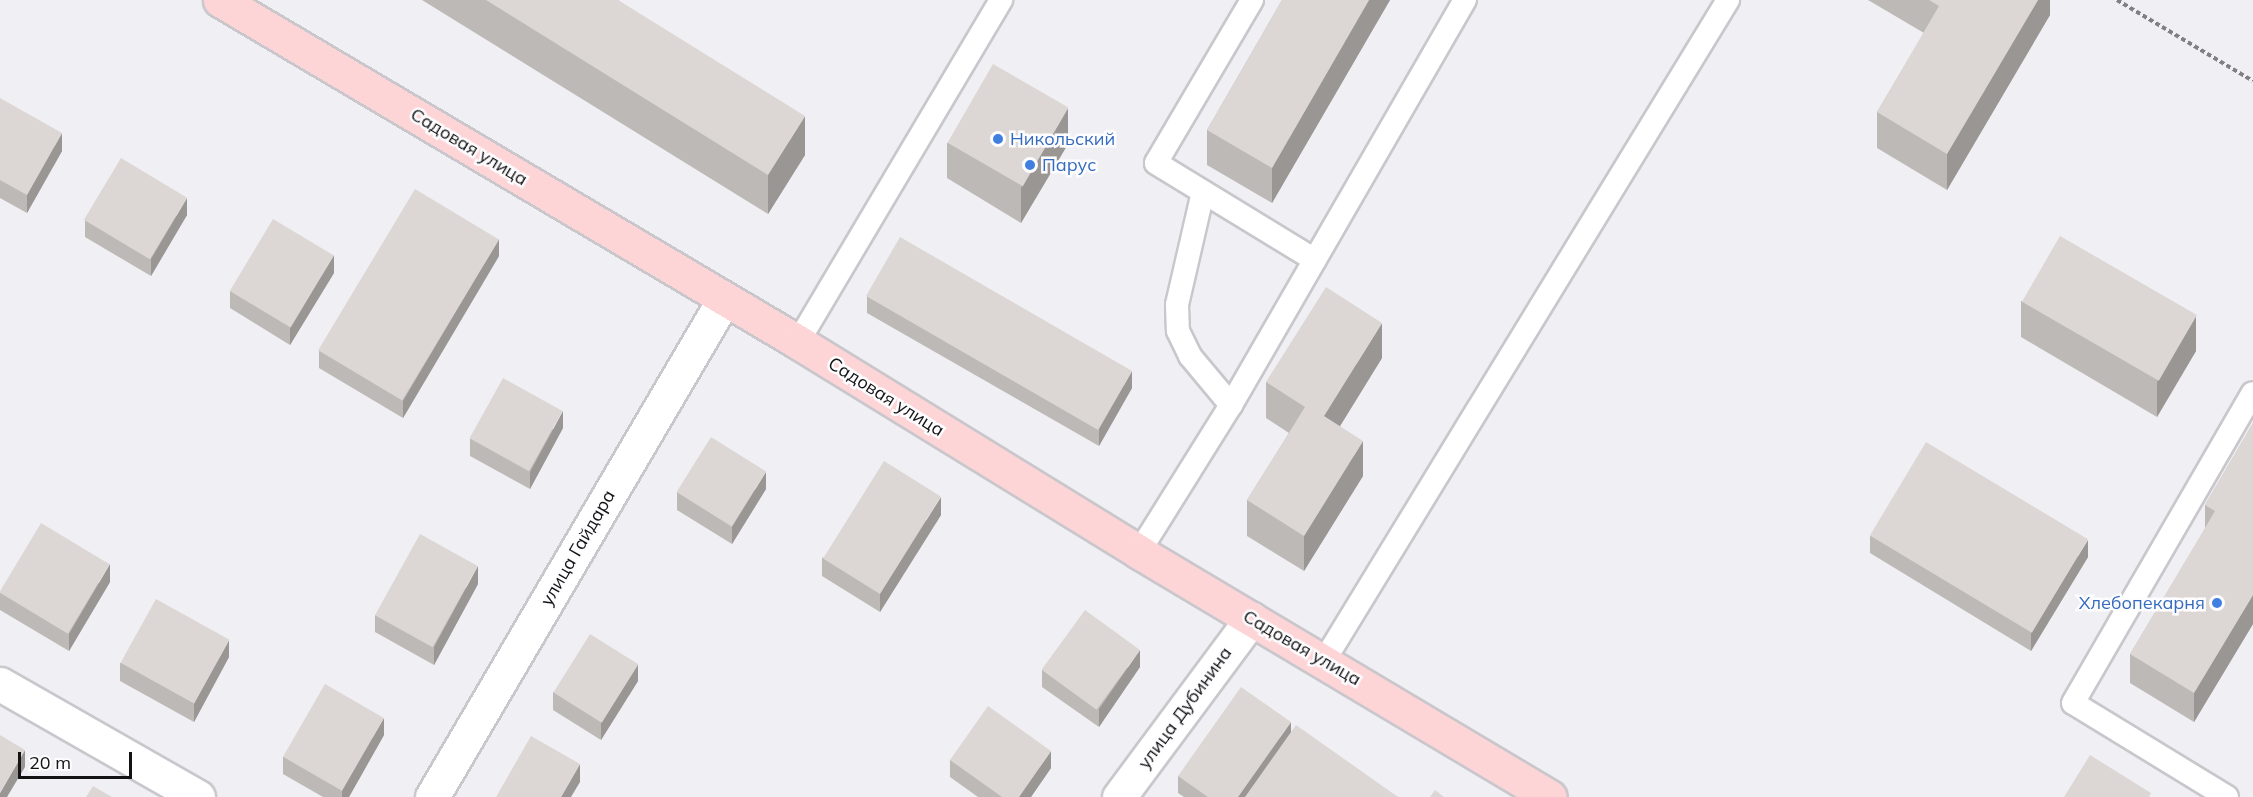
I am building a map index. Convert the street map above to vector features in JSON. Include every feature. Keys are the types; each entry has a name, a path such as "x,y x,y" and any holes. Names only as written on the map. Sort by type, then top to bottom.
{"street":[{"name":"Садовая улица","path":"220,0 798,342 1139,552 1324,660 1550,797"},
{"name":"улица Гайдара","path":"432,797 724,299"},
{"name":"улица Дубинина","path":"1119,797 1251,619"},
{"path":"0,684 198,797"}],"lane":[{"path":"798,342 1001,0"},
{"path":"1252,0 1156,163 1315,260"},
{"path":"1139,552 1231,405 1465,0"},
{"path":"1324,660 1728,0"},
{"path":"1203,192 1177,305 1178,331 1190,356 1231,405"},
{"path":"2227,797 2073,703 2253,393"}],"path":[{"path":"2117,0 2253,81"}],"building":[{"path":"486,0 618,0 805,116 768,175"},
{"path":"1282,0 1369,0 1272,168 1207,130"},
{"path":"1929,0 2038,0 1947,154 1877,112 1939,6"},
{"path":"993,64 1068,108 1023,186 948,143"},
{"path":"0,98 62,133 27,195 0,180"},
{"path":"121,158 187,198 150,259 84,220"},
{"path":"415,189 499,239 402,401 318,350"},
{"path":"273,219 334,256 291,328 230,291"},
{"path":"2060,236 2197,315 2159,381 2022,302"},
{"path":"900,237 1132,371 1098,430 866,296"},
{"path":"1326,287 1382,323 1324,416 1363,441 1304,536 1247,500 1305,407 1266,382"},
{"path":"503,378 562,411 529,471 470,438"},
{"path":"2253,423 2253,595 2194,693 2130,654 2215,511 2205,505"},
{"path":"711,437 766,471 732,527 677,492"},
{"path":"1926,442 2088,539 2032,633 1870,535"},
{"path":"884,461 941,497 880,594 823,559"},
{"path":"41,523 110,564 68,634 0,593"},
{"path":"420,534 478,566 433,647 375,615"},
{"path":"156,599 229,640 194,704 121,663"},
{"path":"1085,610 1140,650 1097,710 1042,670"},
{"path":"590,634 638,664 602,723 553,693"},
{"path":"325,684 384,718 342,791 283,757"},
{"path":"1241,687 1291,722 1238,797 1208,797 1178,776"},
{"path":"988,706 1051,751 1019,797 1002,797 950,760"},
{"path":"1296,725 1398,797 1245,797"},
{"path":"0,735 25,750 0,793"},
{"path":"531,736 580,764 561,797 496,797"},
{"path":"2090,755 2151,793 2149,797 2064,797"},
{"path":"93,786 112,797 86,797"},
{"path":"1435,790 1444,797 1430,797"}],"place":[{"name":"Никольский","path":"998,139"},
{"name":"Парус","path":"1030,165"},
{"name":"Хлебопекарня","path":"2217,603"}]}
